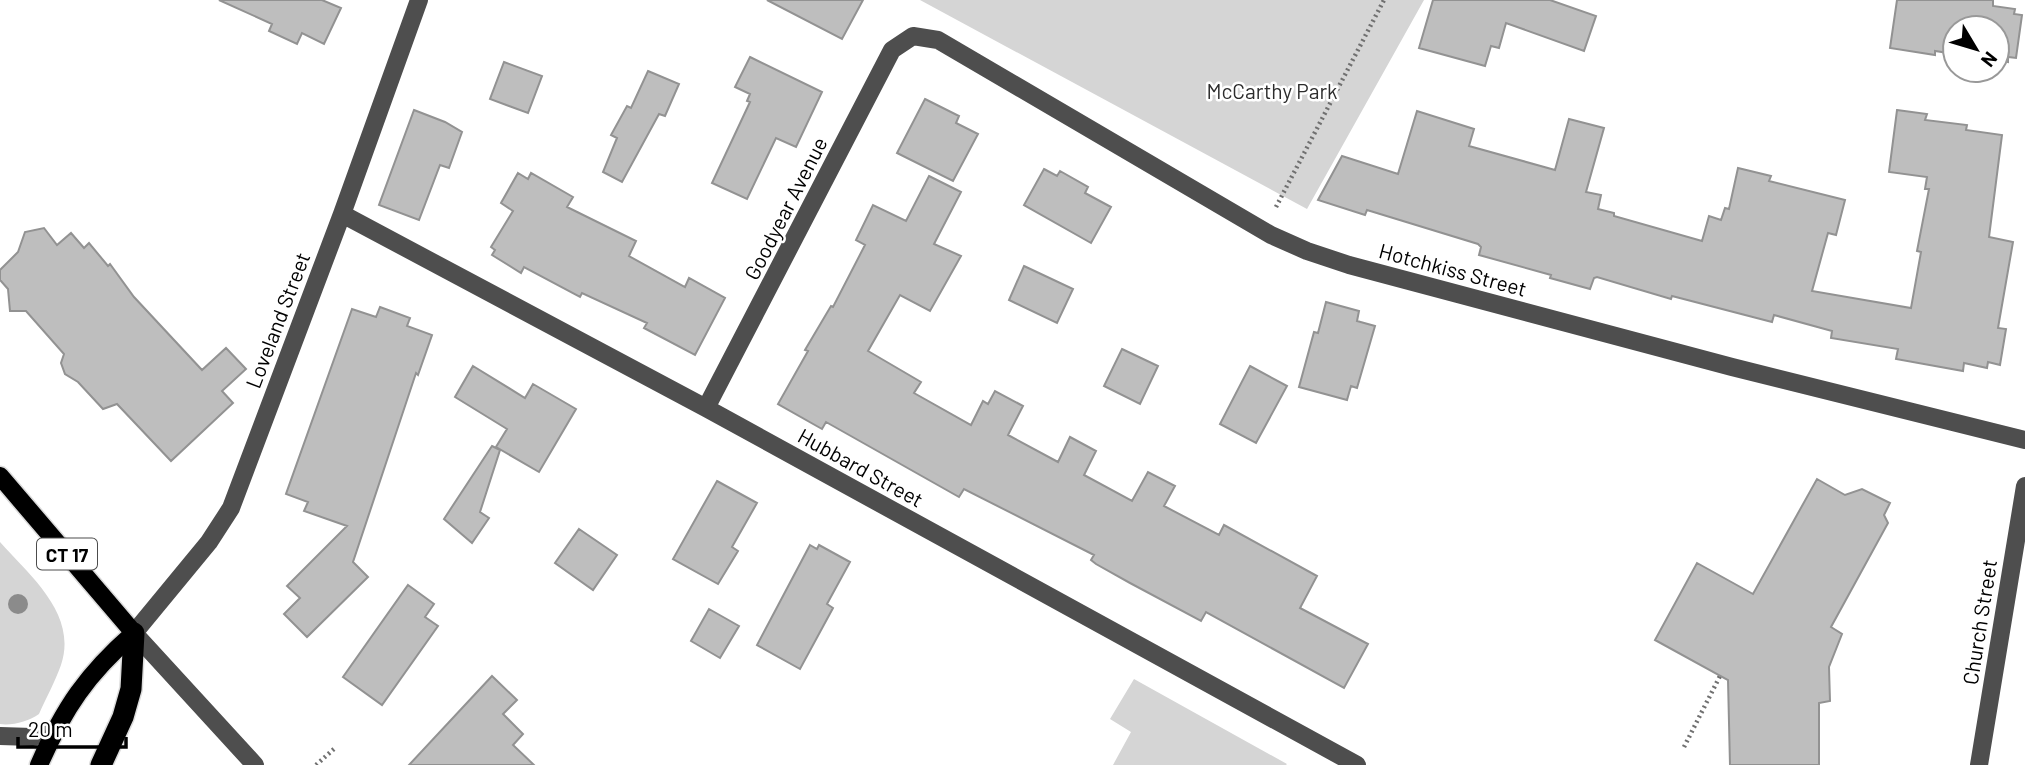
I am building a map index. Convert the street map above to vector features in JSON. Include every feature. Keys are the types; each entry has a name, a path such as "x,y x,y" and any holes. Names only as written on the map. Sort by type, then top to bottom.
{"highway":[{"path":"101,765 123,717 131,689 134,633"}],"main road":[{"name":"CT 17","path":"0,476 134,633"},
{"path":"39,765 53,733 78,691 103,660 134,633"}],"street":[{"name":"Loveland Street","path":"134,633 209,542 230,508 342,214 419,0"},
{"name":"Goodyear Avenue","path":"706,408 892,50 913,36"},
{"name":"Hotchkiss Street","path":"913,36 938,40 1271,235 1307,251 1732,368 2025,440"},
{"name":"Hubbard Street","path":"342,214 706,408 1357,765"},
{"name":"Church Street","path":"1979,765 2025,486"},
{"path":"134,633 255,765"},
{"path":"0,736 32,737 53,733"}],"path":[{"path":"1275,210 1384,0"},
{"path":"1684,747 1720,676"},
{"path":"316,765 335,748"}],"green space":[{"name":"McCarthy Park","path":"920,0 1424,0 1307,209"},
{"path":"0,542 48,597 63,629 64,646 59,671 39,714 10,724 0,724"},
{"path":"1134,679 1287,764 1113,765 1131,732 1110,719"}],"building":[{"path":"219,0 322,0 341,8 324,44 302,33 297,44 269,31 272,24"},
{"path":"767,0 863,0 842,39"},
{"path":"1433,0 1550,0 1596,16 1584,51 1506,23 1499,48 1491,46 1485,66 1419,48"},
{"path":"1897,0 1993,0 1993,6 2015,9 2014,14 2022,15 2016,58 2011,57 2011,14 1941,14 1941,52 1935,51 1935,55 1890,48"},
{"path":"750,57 822,92 796,147 776,138 747,199 712,183 750,102 747,101 750,94 735,87"},
{"path":"504,62 542,76 528,113 490,99"},
{"path":"648,71 679,84 665,116 659,114 622,182 603,172 617,138 611,135 627,106 631,108"},
{"path":"925,99 959,116 956,123 978,134 953,181 897,153"},
{"path":"414,110 462,132 449,168 440,165 419,220 379,205"},
{"path":"1897,110 1927,114 1925,120 1967,125 1966,130 2002,135 1989,237 2013,242 1998,328 2006,329 2000,365 1988,362 1987,368 1964,363 1963,371 1896,359 1898,349 1831,338 1832,331 1774,315 1772,322 1672,296 1671,299 1597,277 1590,289 1479,255 1481,247 1478,244 1367,210 1365,215 1318,200 1342,156 1398,174 1417,111 1474,129 1469,146 1555,170 1569,119 1604,128 1586,192 1601,195 1598,209 1702,241 1709,216 1721,220 1725,208 1729,209 1738,168 1771,176 1769,181 1845,200 1836,235 1828,233 1812,291 1911,308 1921,252 1917,251 1929,189 1925,189 1927,177 1889,172"},
{"path":"1044,169 1057,176 1060,171 1088,187 1085,193 1111,207 1091,243 1024,205"},
{"path":"518,173 528,179 531,173 573,197 567,207 636,241 629,256 685,287 689,278 725,298 695,355 644,328 647,323 582,293 580,297 524,267 521,273 492,255 495,250 491,247 513,211 501,203"},
{"path":"929,176 961,192 934,244 961,256 930,311 900,295 868,351 921,382 914,393 971,425 983,401 988,404 995,391 1023,406 1008,435 1058,462 1070,437 1096,451 1084,475 1132,501 1148,472 1175,486 1164,506 1219,535 1224,525 1317,576 1300,608 1368,644 1344,688 1206,612 1201,621 1096,564 1091,560 1094,555 964,489 959,497 826,422 822,429 778,404 808,351 805,350 831,306 833,307 865,245 856,240 873,205 906,221"},
{"path":"44,228 57,245 71,233 84,248 89,243 108,266 110,264 134,297 202,370 226,348 246,369 222,391 233,403 171,461 117,404 103,409 78,382 65,374 61,363 64,354 26,311 10,311 8,289 0,280 0,270 18,252 25,232"},
{"path":"1024,266 1073,289 1057,323 1009,300"},
{"path":"1326,302 1359,311 1357,321 1375,326 1357,388 1351,386 1347,400 1299,387 1314,332 1318,333"},
{"path":"380,307 410,318 407,326 432,335 418,375 416,373 353,562 368,577 307,637 284,614 300,598 287,586 347,526 304,511 308,502 286,494 352,309 376,317"},
{"path":"1122,349 1158,366 1140,404 1104,386"},
{"path":"473,366 525,398 533,384 576,409 539,472 496,447 507,429 455,397"},
{"path":"1250,366 1287,386 1256,443 1220,424"},
{"path":"492,446 500,450 480,512 489,518 472,543 444,519"},
{"path":"1817,479 1845,495 1862,489 1890,503 1884,515 1888,523 1831,627 1842,634 1829,667 1830,701 1819,703 1819,765 1730,765 1728,680 1655,640 1697,563 1753,594"},
{"path":"717,481 757,503 732,547 738,551 718,584 673,559"},
{"path":"579,529 617,555 593,590 555,563"},
{"path":"810,545 817,549 819,545 850,562 827,604 833,608 800,669 757,645"},
{"path":"408,585 434,604 425,617 438,626 382,705 343,677"},
{"path":"709,609 739,626 720,658 691,641"},
{"path":"492,676 517,700 503,714 523,734 513,745 534,765 409,765"}]}
